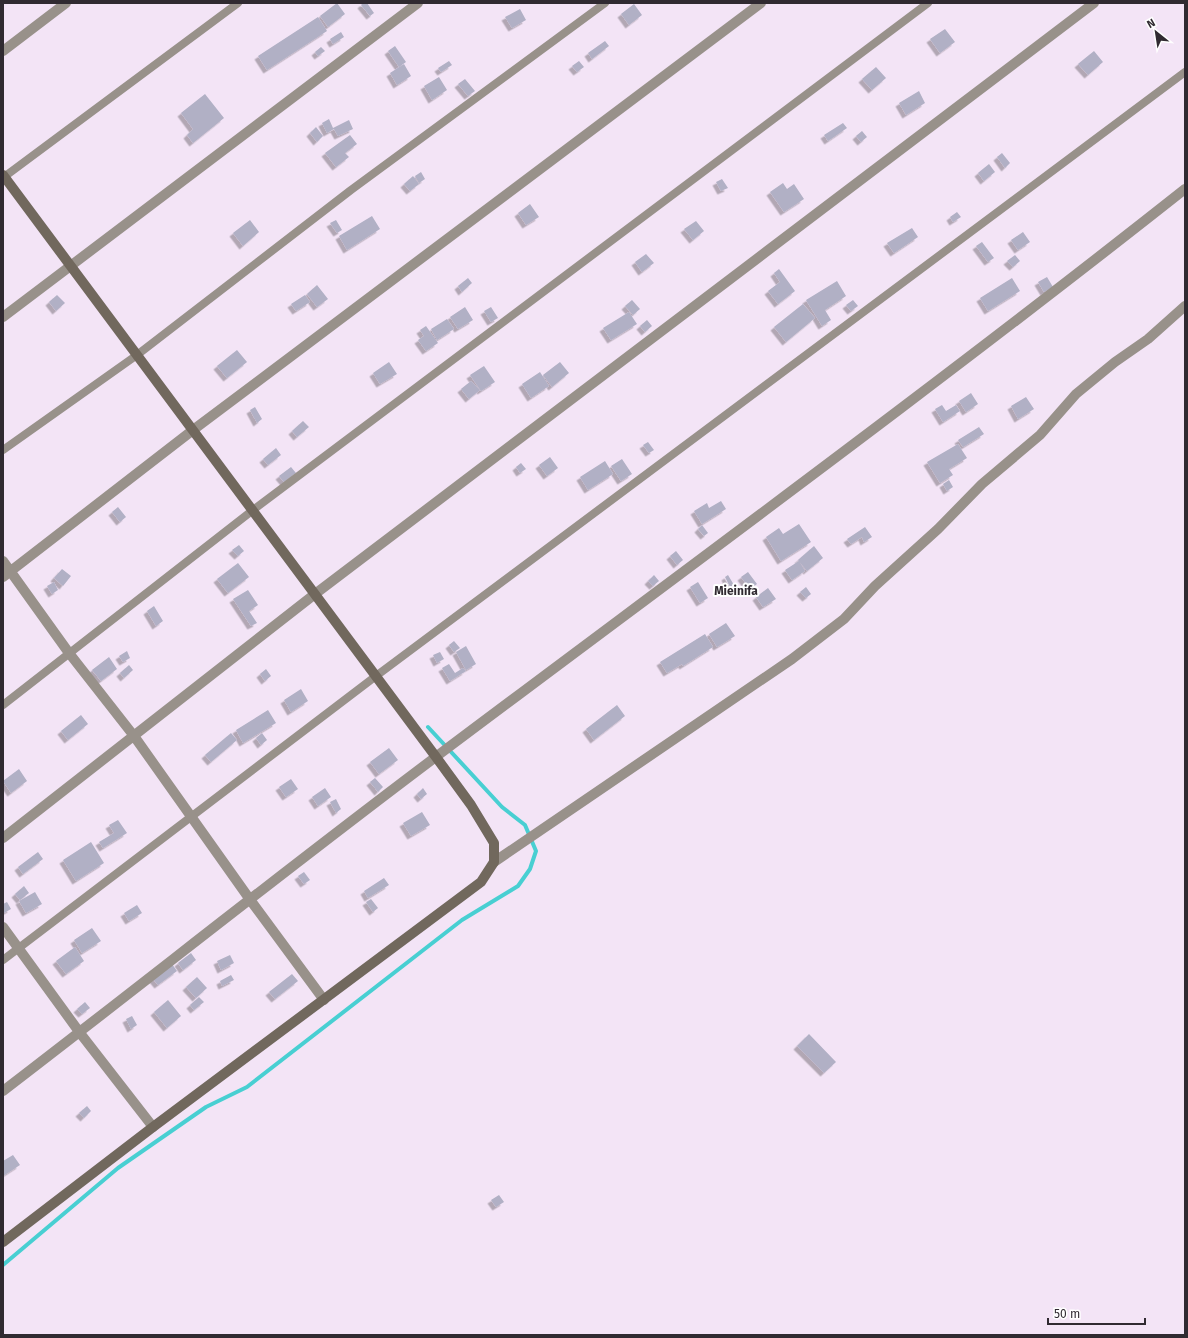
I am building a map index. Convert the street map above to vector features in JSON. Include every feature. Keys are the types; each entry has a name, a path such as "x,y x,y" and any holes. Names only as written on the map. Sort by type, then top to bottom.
{"street":[{"path":"3,51 66,3"},
{"path":"3,317 418,3"},
{"path":"7,574 193,430 761,3"},
{"path":"3,838 315,594 1094,3"},
{"path":"3,177 471,805 494,843 494,862"},
{"path":"3,1092 436,757 1068,281 1185,189"},
{"path":"3,1242 152,1127 481,882 494,862 792,659 844,619 875,586 938,529 982,484 1040,435 1076,394 1115,362 1148,339 1185,306"},
{"path":"3,561 7,574 134,736 251,901 324,1000"},
{"path":"3,927 80,1033 152,1127"}],"lane":[{"path":"3,177 238,3"},
{"path":"3,450 137,355 351,190 605,3"},
{"path":"3,704 252,510 928,3"},
{"path":"3,960 376,676 1185,72"}],"building":[{"path":"337,3 345,14 328,27 320,16"},
{"path":"363,3 367,3 374,13 370,16 361,5"},
{"path":"634,4 642,15 629,25 621,14"},
{"path":"520,9 526,20 512,28 505,17"},
{"path":"318,17 327,31 267,70 258,56"},
{"path":"945,29 955,42 940,53 930,39"},
{"path":"341,32 344,37 333,44 330,39"},
{"path":"605,41 609,46 592,59 588,53"},
{"path":"395,46 406,62 399,67 388,51"},
{"path":"321,47 325,51 318,56 315,52"},
{"path":"1094,51 1103,62 1088,75 1078,64"},
{"path":"449,61 452,65 441,72 438,68"},
{"path":"579,61 584,67 577,72 572,66"},
{"path":"404,64 411,76 397,85 390,73"},
{"path":"876,67 886,78 872,90 862,79"},
{"path":"439,77 447,90 432,100 424,86"},
{"path":"465,79 475,91 468,96 458,84"},
{"path":"919,91 925,103 906,115 899,103"},
{"path":"205,94 224,118 193,143 187,135 193,129 181,113"},
{"path":"329,119 333,128 349,120 353,129 338,136 334,129 327,133 322,123"},
{"path":"843,123 847,128 828,141 824,135"},
{"path":"316,127 323,136 317,142 310,133"},
{"path":"862,131 867,137 861,142 856,136"},
{"path":"350,135 357,144 345,153 349,157 336,167 325,153"},
{"path":"1002,153 1010,163 1005,168 997,157"},
{"path":"989,164 995,172 984,181 978,173"},
{"path":"421,172 425,179 419,183 415,176"},
{"path":"413,176 419,184 410,191 404,184"},
{"path":"722,179 728,188 721,191 716,182"},
{"path":"783,183 787,189 794,184 804,199 784,212 770,192"},
{"path":"530,204 539,217 526,225 518,213"},
{"path":"957,212 961,217 953,222 950,217"},
{"path":"372,216 380,229 347,250 339,236"},
{"path":"250,220 259,232 243,246 233,233"},
{"path":"336,220 342,230 337,233 330,223"},
{"path":"696,221 704,231 693,240 684,229"},
{"path":"912,228 918,237 894,253 887,243"},
{"path":"1023,232 1030,242 1018,250 1011,240"},
{"path":"982,242 994,258 988,262 976,246"},
{"path":"646,254 654,263 642,272 635,262"},
{"path":"1015,255 1020,261 1013,267 1007,261"},
{"path":"779,269 795,291 778,304 768,291 780,282 774,273"},
{"path":"1047,277 1053,287 1044,292 1038,282"},
{"path":"468,278 472,283 462,292 458,286"},
{"path":"1012,278 1020,291 988,311 980,298"},
{"path":"837,281 846,296 825,310 831,320 822,326 806,300"},
{"path":"317,285 328,299 317,307 307,294"},
{"path":"57,295 65,303 56,311 49,302"},
{"path":"305,295 310,302 296,311 291,304"},
{"path":"632,300 640,309 633,315 625,306"},
{"path":"853,300 858,306 851,311 846,305"},
{"path":"803,304 815,318 786,342 774,327"},
{"path":"465,307 473,320 458,329 450,317"},
{"path":"491,307 498,318 491,322 484,311"},
{"path":"629,312 637,324 611,340 603,328"},
{"path":"447,319 454,329 437,340 431,329"},
{"path":"647,320 652,326 645,332 640,326"},
{"path":"426,326 438,343 426,351 418,340 424,336 420,330"},
{"path":"237,350 247,362 227,378 217,366"},
{"path":"389,362 397,374 380,384 373,373"},
{"path":"560,362 569,373 552,387 543,375"},
{"path":"484,366 495,382 481,391 470,375"},
{"path":"540,372 549,386 531,398 522,384"},
{"path":"471,381 480,390 469,399 461,389"},
{"path":"971,393 978,404 966,412 959,401"},
{"path":"1026,397 1034,409 1018,419 1011,406"},
{"path":"942,405 946,411 956,405 960,411 943,422 935,409"},
{"path":"255,407 262,419 257,423 250,410"},
{"path":"303,421 309,427 297,437 292,431"},
{"path":"979,427 984,434 963,447 958,440"},
{"path":"648,442 654,450 649,453 643,445"},
{"path":"958,444 967,458 949,469 953,475 940,483 927,462"},
{"path":"276,448 281,455 268,465 263,459"},
{"path":"550,457 558,468 547,476 539,465"},
{"path":"622,459 632,474 621,481 611,466"},
{"path":"605,461 613,474 588,490 580,477"},
{"path":"521,463 526,469 520,473 516,467"},
{"path":"291,467 296,473 284,482 279,476"},
{"path":"949,480 953,487 947,491 943,484"},
{"path":"721,501 726,509 702,524 694,511 707,503 709,508"},
{"path":"118,507 126,517 120,522 112,512"},
{"path":"799,524 811,542 781,561 766,537 779,528 783,534"},
{"path":"702,525 708,533 704,536 698,529"},
{"path":"865,527 872,537 864,542 862,537 851,544 847,539"},
{"path":"239,545 244,551 238,556 232,550"},
{"path":"814,546 823,558 807,571 798,560"},
{"path":"676,551 683,560 677,565 670,556"},
{"path":"799,561 805,571 792,580 785,570"},
{"path":"238,563 249,577 228,593 217,579"},
{"path":"62,569 71,576 63,586 54,578"},
{"path":"748,572 757,584 750,589 741,577"},
{"path":"654,575 659,581 653,586 648,581"},
{"path":"728,575 734,585 730,587 725,577"},
{"path":"54,582 58,590 52,594 47,586"},
{"path":"698,582 708,598 700,603 690,587"},
{"path":"806,587 811,594 806,598 800,592"},
{"path":"768,588 776,599 763,607 756,597"},
{"path":"248,590 258,605 249,611 257,623 251,626 233,599"},
{"path":"154,606 163,621 156,626 147,611"},
{"path":"726,623 735,636 717,647 709,634"},
{"path":"705,634 713,647 683,666 682,664 667,673 660,662"},
{"path":"454,641 460,648 454,652 449,645"},
{"path":"466,646 476,664 466,670 456,652"},
{"path":"127,651 130,658 123,662 119,656"},
{"path":"440,652 444,659 437,663 433,655"},
{"path":"109,657 117,669 101,681 92,670"},
{"path":"449,664 455,673 463,668 466,671 450,681 442,668"},
{"path":"129,665 133,670 124,678 120,673"},
{"path":"266,669 271,676 265,681 260,674"},
{"path":"301,689 308,701 291,712 284,700"},
{"path":"617,705 625,716 594,740 586,729"},
{"path":"268,710 276,723 243,743 236,730"},
{"path":"81,715 88,724 68,740 61,731"},
{"path":"231,733 237,740 211,762 205,755"},
{"path":"262,733 267,740 261,745 256,738"},
{"path":"389,748 398,760 379,774 370,762"},
{"path":"19,769 27,781 11,793 3,781"},
{"path":"375,778 383,787 378,792 370,782"},
{"path":"291,779 298,789 286,797 279,787"},
{"path":"325,788 331,797 318,806 312,797"},
{"path":"423,788 427,794 421,799 417,794"},
{"path":"336,799 341,809 336,813 330,802"},
{"path":"422,812 430,825 411,836 403,823"},
{"path":"118,820 127,833 103,848 99,842 114,833 109,825"},
{"path":"91,842 104,863 76,881 63,860"},
{"path":"38,852 43,859 23,874 18,867"},
{"path":"304,872 310,880 304,884 298,876"},
{"path":"384,878 389,885 368,898 364,891"},
{"path":"24,886 29,893 20,900 15,894"},
{"path":"35,892 42,904 26,913 19,901"},
{"path":"371,899 378,908 373,912 366,902"},
{"path":"7,902 11,909 4,913 3,904"},
{"path":"137,905 142,913 129,921 124,913"},
{"path":"92,928 101,941 82,953 74,940"},
{"path":"75,947 84,961 66,974 56,961"},
{"path":"191,953 196,960 183,970 178,963"},
{"path":"230,955 234,963 221,970 217,961"},
{"path":"172,964 177,971 158,985 153,979"},
{"path":"292,974 298,981 275,999 269,992"},
{"path":"231,975 234,980 222,986 220,981"},
{"path":"197,977 207,988 196,998 186,987"},
{"path":"199,997 204,1002 194,1010 190,1005"},
{"path":"168,1000 181,1016 167,1028 154,1012"},
{"path":"85,1002 90,1008 82,1014 77,1009"},
{"path":"132,1016 137,1025 131,1029 126,1019"},
{"path":"809,1034 836,1062 824,1073 797,1046"},
{"path":"87,1106 91,1111 84,1118 79,1113"},
{"path":"13,1155 20,1165 3,1176 3,1161"},
{"path":"499,1195 504,1202 496,1207 491,1200"}],"waterway":[{"path":"3,1265 118,1168 206,1107 247,1087 462,920 518,886 530,869 536,851 525,825 502,807 428,727"}],"district":[{"name":"Mieinifa","path":"736,591"}]}
